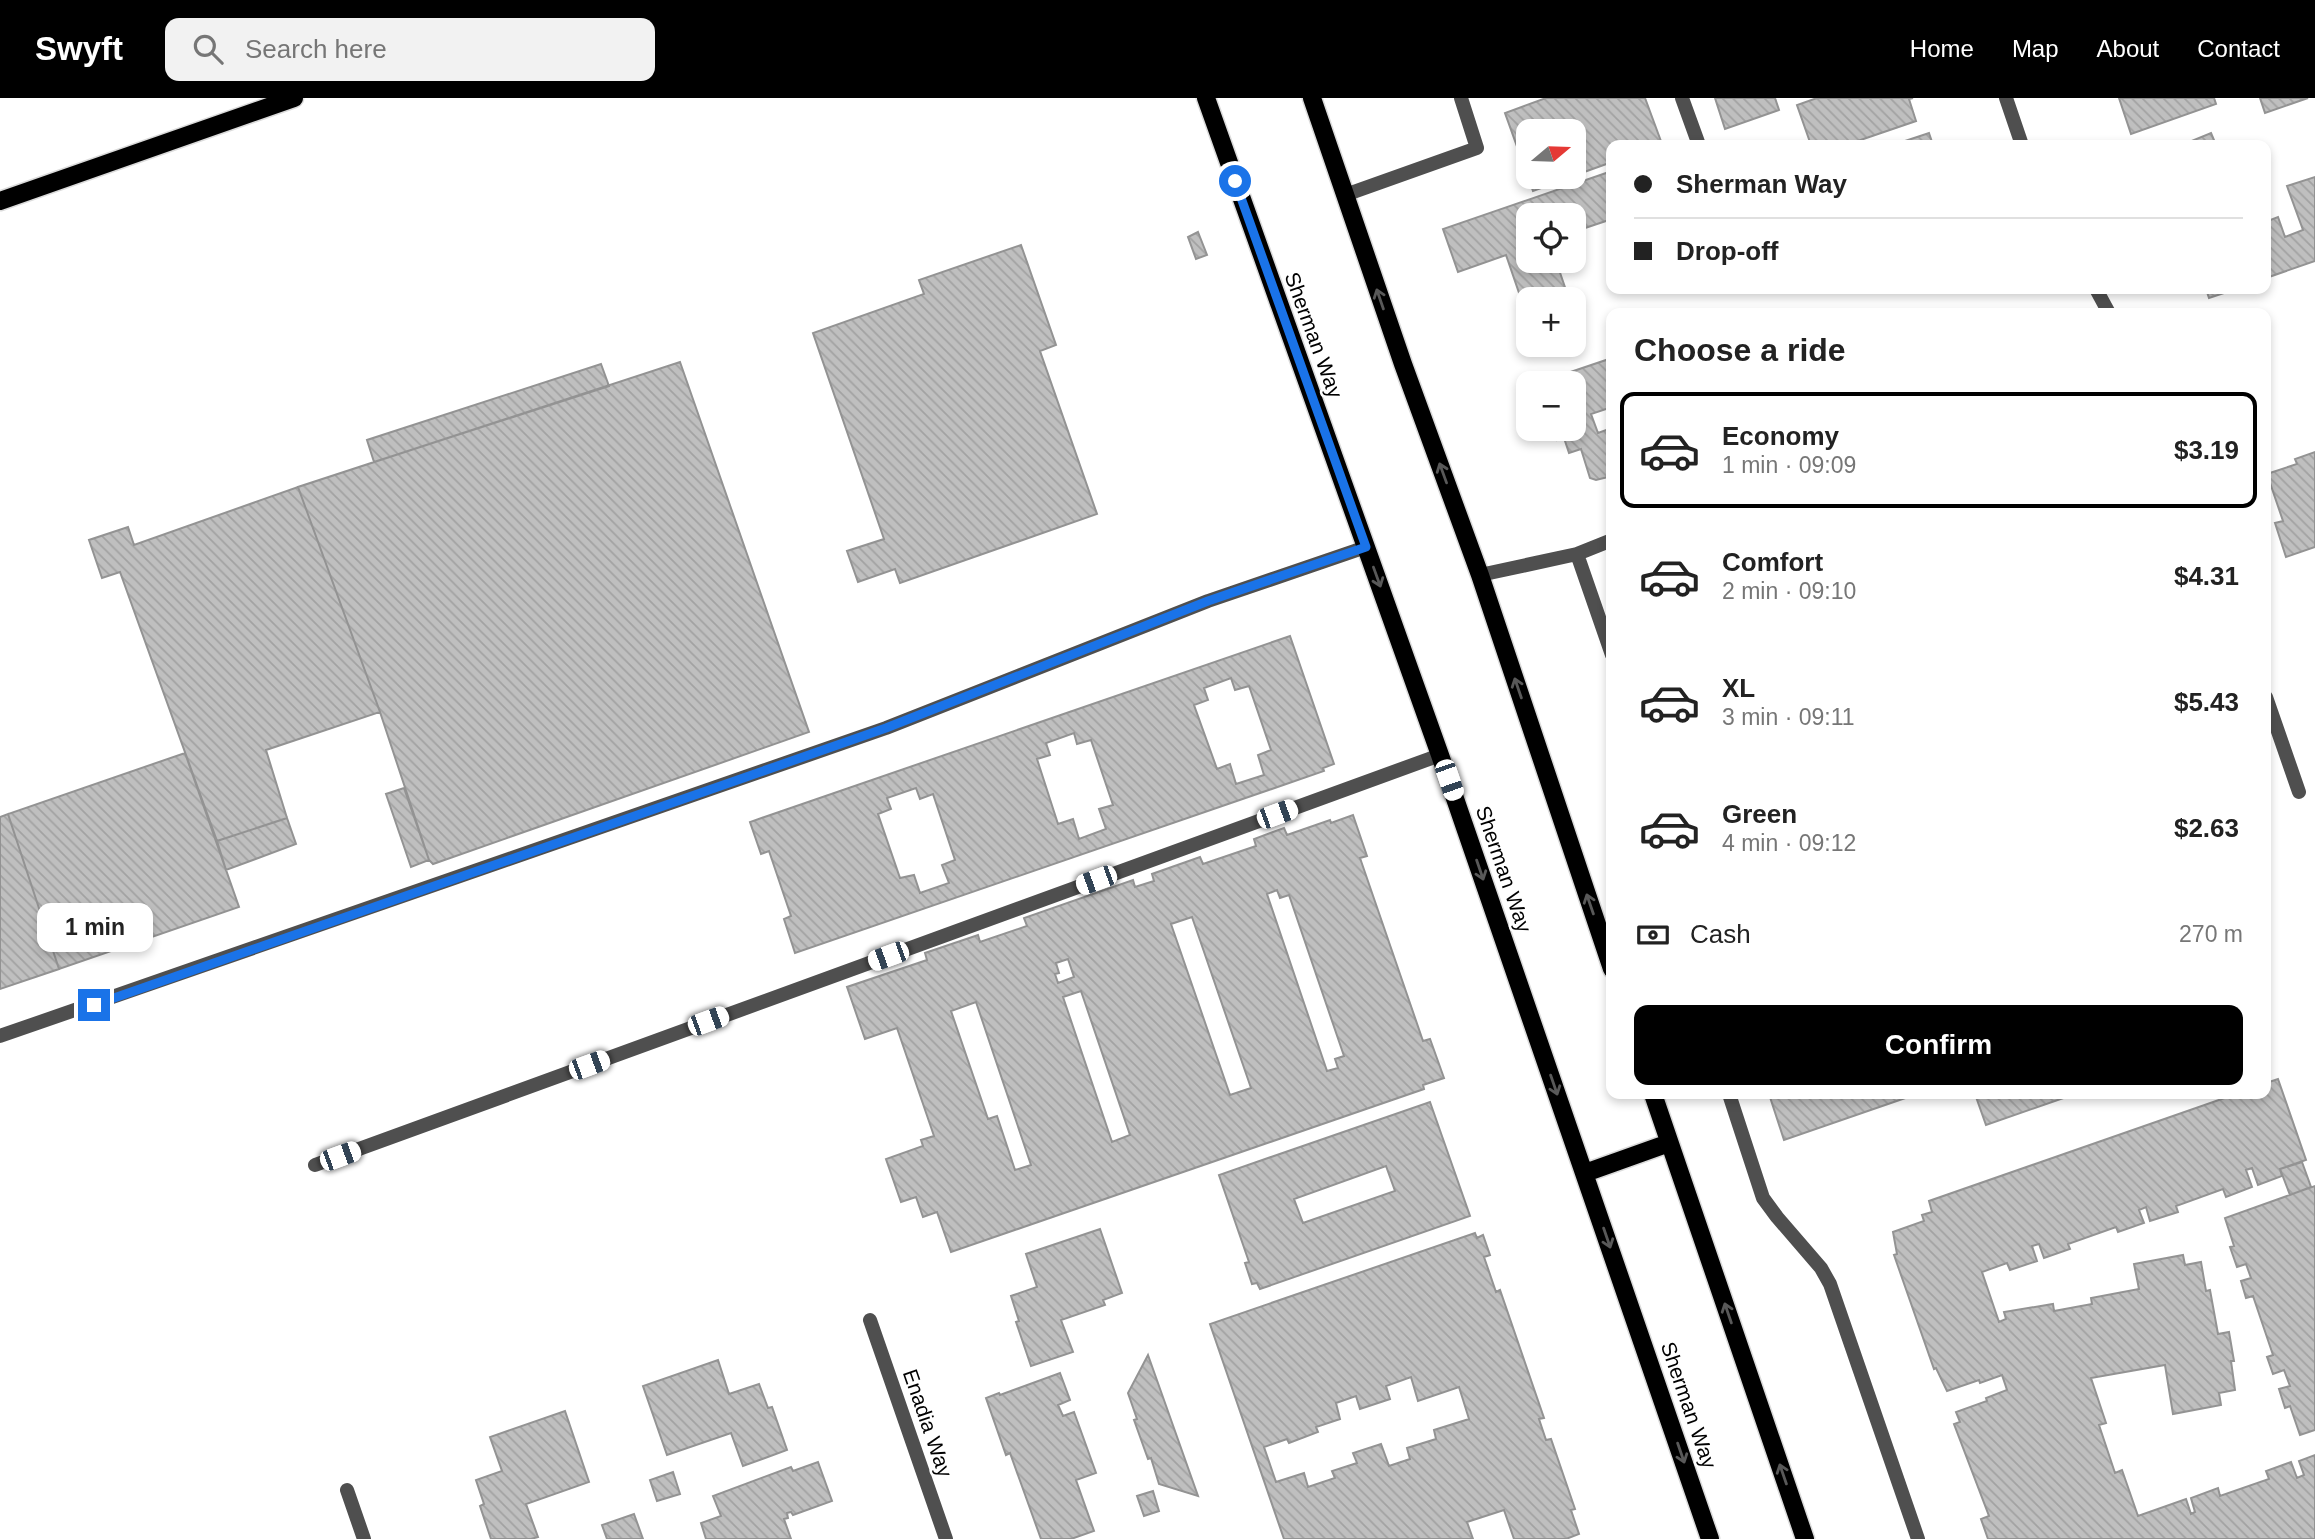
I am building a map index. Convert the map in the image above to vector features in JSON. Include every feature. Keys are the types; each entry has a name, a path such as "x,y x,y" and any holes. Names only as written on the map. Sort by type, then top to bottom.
{"main road":[{"path":"0,201 294,98"},
{"name":"Sherman Way","path":"1206,98 1440,755 1710,1539"},
{"path":"1312,98 1403,364 1480,575 1606,951"},
{"path":"1655,1099 1805,1539"},
{"path":"1585,1173 1669,1143"}],"street":[{"path":"1345,195 1477,148 1461,98"},
{"path":"1682,98 1697,140"},
{"path":"2007,98 2020,140"},
{"path":"1480,575 1577,554 1606,543"},
{"path":"0,1036 886,728 1208,601 1366,547"},
{"path":"1577,554 1606,638"},
{"path":"2271,711 2299,792"},
{"path":"315,1165 1440,755"},
{"path":"1731,1099 1763,1198 1821,1268 1830,1284 1918,1539"},
{"name":"Enadia Way","path":"870,1320 946,1539"},
{"path":"347,1490 364,1539"}],"building":[{"path":"1546,98 1645,98 1661,140 1606,140 1606,164 1586,171 1586,119 1516,119 1516,144 1505,113"},
{"path":"1715,98 1775,98 1779,110 1725,129"},
{"path":"1817,98 1913,98 1909,99 1916,121 1861,140 1809,140 1797,105"},
{"path":"2119,98 2214,98 2216,104 2131,134"},
{"path":"2260,98 2308,98 2265,113"},
{"path":"1929,133 1931,140 1908,140"},
{"path":"2211,133 2214,140 2194,140"},
{"path":"1606,173 1606,221 1586,228 1586,203 1519,203 1560,189 1586,189 1586,180"},
{"path":"2315,177 2315,261 2271,276 2271,220 2278,217 2285,237 2303,230 2287,186"},
{"path":"1516,204 1516,273 1560,273 1565,287 1517,287 1506,255 1458,272 1443,229"},
{"path":"1198,232 1207,255 1196,259 1188,237"},
{"path":"1021,245 1056,345 1040,351 1097,514 900,583 895,569 858,582 847,551 884,539 813,333 924,294 919,280"},
{"path":"1606,360 1606,409 1591,414 1598,433 1606,430 1606,478 1596,480 1590,478 1581,449 1569,453 1565,441 1586,441 1586,371 1574,371"},
{"path":"680,362 809,732 433,864 429,860 380,712 298,487"},
{"path":"601,364 609,386 374,462 367,440"},
{"path":"2315,452 2315,547 2286,557 2275,523 2283,521 2271,486 2271,473 2297,464 2295,459"},
{"path":"298,487 380,712 266,750 287,818 217,841 120,572 102,578 89,540 128,527 134,545"},
{"path":"1290,636 1334,764 1323,768 1324,771 795,953 784,919 791,916 769,851 761,854 750,822","holes":["1231,678 1235,690 1249,686 1271,750 1258,755 1264,775 1236,784 1230,764 1217,769 1194,705 1208,700 1204,688","1074,733 1077,744 1091,740 1113,805 1099,809 1106,829 1079,839 1073,819 1058,824 1037,759 1050,755 1046,743","916,788 920,799 933,794 955,860 942,865 949,883 920,893 914,875 900,878 878,814 891,809 887,798"]},
{"path":"185,753 239,907 59,969 8,814"},
{"path":"404,788 429,860 411,867 386,794"},
{"path":"8,814 59,969 0,989 0,817"},
{"path":"1353,815 1367,856 1360,858 1423,1041 1430,1039 1444,1078 1423,1085 1424,1089 951,1252 937,1212 923,1217 916,1197 901,1202 886,1159 923,1146 921,1140 934,1136 897,1028 865,1039 847,987 927,960 925,953 978,935 980,942 1027,926 1024,918 1133,880 1135,887 1154,881 1152,874 1200,857 1203,864 1256,846 1254,839 1284,828 1287,835 1330,820 1331,823","holes":["1277,890 1280,898 1289,895 1344,1056 1335,1059 1338,1068 1327,1071 1267,894","1192,917 1251,1088 1230,1095 1171,924","1068,959 1074,977 1058,983 1056,963","1081,991 1130,1135 1112,1142 1063,997","976,1002 1031,1165 1015,1170 997,1116 988,1119 951,1011"]},
{"path":"287,818 296,844 226,870 217,841"},
{"path":"2278,1079 2306,1160 2280,1169 2282,1176 2258,1185 2252,1168 2246,1170 2252,1187 2226,1197 2223,1189 2176,1206 2178,1212 2150,1221 2146,1207 2139,1210 2144,1223 2118,1232 2116,1227 2068,1244 2070,1249 2044,1258 2039,1244 2032,1246 2037,1261 2010,1270 2007,1263 1982,1272 1999,1322 2006,1319 2004,1312 2053,1304 2054,1311 2092,1304 2091,1298 2139,1289 2134,1264 2183,1255 2185,1265 2201,1262 2206,1291 2210,1290 2218,1334 2229,1332 2235,1390 2219,1393 2221,1405 2173,1414 2165,1365 2091,1378 2106,1423 2099,1425 2115,1473 2122,1470 2138,1516 2186,1499 2191,1514 2195,1512 2191,1498 2218,1488 2220,1496 2269,1479 2266,1471 2291,1462 2297,1478 2304,1475 2299,1461 2315,1455 2315,1539 1988,1539 1981,1519 1989,1516 1954,1424 1960,1422 1956,1412 1987,1401 1986,1398 2007,1390 2002,1375 1947,1391 1936,1368 1934,1369 1894,1255 1897,1254 1893,1232 1924,1221 1922,1215 1932,1212 1929,1201 2222,1099 2271,1099 2271,1081"},
{"path":"1771,1099 1903,1099 1784,1140"},
{"path":"1977,1099 2061,1099 1986,1125"},
{"path":"1430,1102 1470,1216 1260,1289 1257,1283 1252,1284 1245,1263 1249,1262 1219,1175","holes":["1386,1166 1395,1191 1303,1223 1294,1199"]},
{"path":"2302,1162 2311,1187 2290,1195 2280,1169"},
{"path":"2315,1186 2315,1430 2300,1435 2290,1406 2285,1408 2279,1389 2290,1386 2284,1370 2273,1374 2267,1357 2273,1355 2253,1296 2246,1298 2241,1281 2251,1278 2246,1264 2237,1267 2225,1218"},
{"path":"1100,1229 1122,1293 1103,1300 1105,1305 1061,1320 1073,1352 1031,1366 1016,1322 1019,1321 1011,1296 1037,1287 1026,1254"},
{"path":"1475,1233 1477,1238 1483,1235 1490,1255 1484,1257 1496,1292 1500,1290 1544,1418 1539,1419 1546,1440 1551,1439 1575,1509 1571,1510 1579,1534 1566,1539 1514,1539 1504,1510 1467,1522 1473,1539 1284,1539 1210,1324","holes":["1411,1377 1418,1401 1459,1387 1469,1419 1434,1430 1436,1439 1407,1448 1410,1459 1389,1466 1381,1444 1353,1453 1357,1463 1332,1471 1335,1478 1308,1487 1304,1473 1276,1482 1264,1447 1287,1439 1289,1443 1318,1432 1316,1427 1340,1419 1336,1403 1356,1396 1360,1409 1390,1399 1386,1386"]},
{"path":"1148,1355 1198,1496 1159,1484 1134,1420 1137,1419 1128,1393"},
{"path":"718,1360 729,1394 759,1384 768,1408 772,1407 787,1450 743,1466 731,1433 667,1455 643,1386"},
{"path":"1060,1373 1070,1400 1058,1405 1063,1416 1074,1412 1096,1473 1076,1480 1094,1531 1071,1539 1041,1539 1010,1453 1006,1455 986,1398"},
{"path":"565,1411 589,1482 526,1504 538,1537 491,1539 480,1506 484,1504 476,1480 502,1471 490,1437"},
{"path":"818,1462 832,1501 793,1515 791,1512 787,1513 788,1518 784,1519 791,1539 706,1539 701,1523 721,1516 713,1496 791,1467 793,1471"},
{"path":"673,1472 680,1494 657,1501 650,1480"},
{"path":"1153,1491 1159,1511 1144,1516 1137,1496"},
{"path":"634,1514 643,1539 607,1539 602,1525"}],"route":[{"path":"94,1005 886,728 1208,601 1366,547 1235,181"}]}
